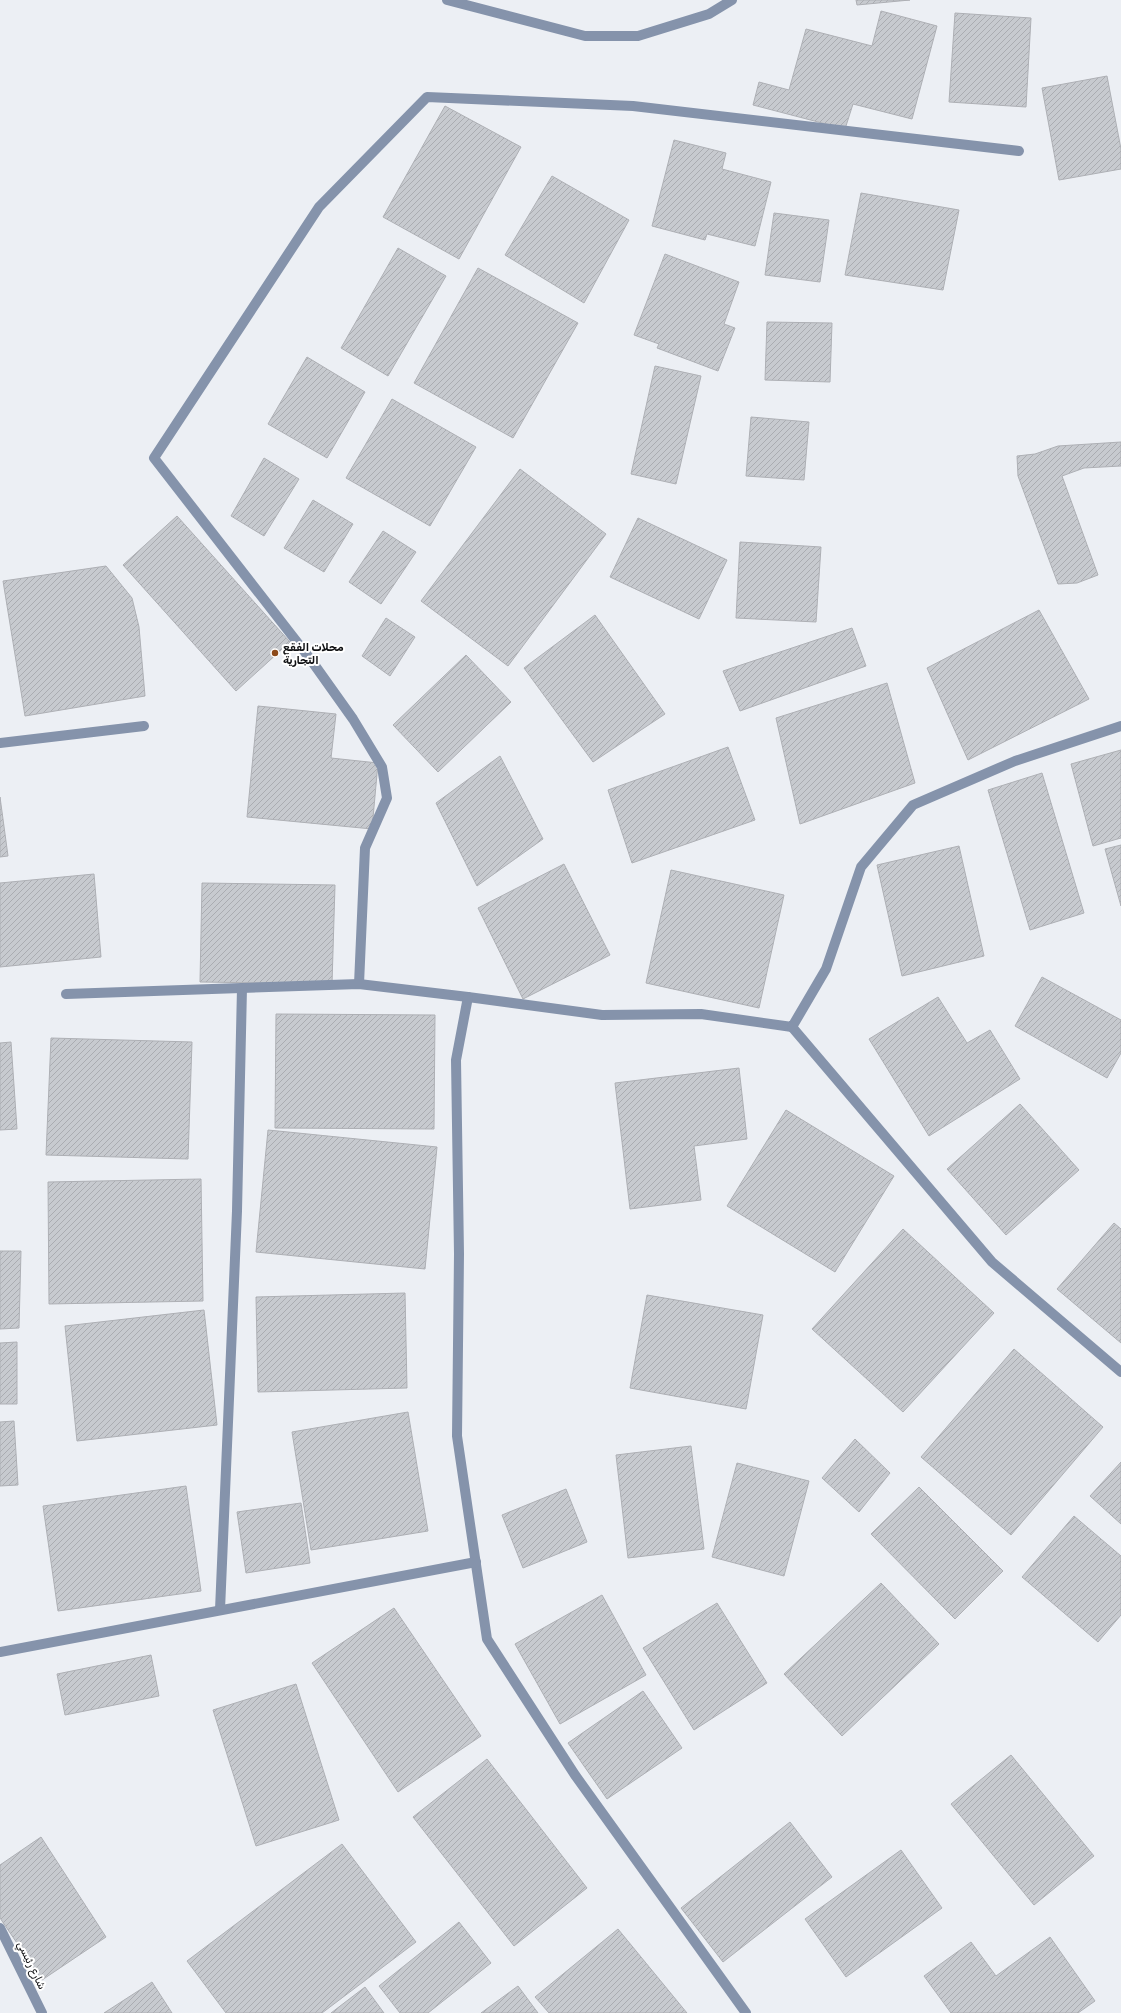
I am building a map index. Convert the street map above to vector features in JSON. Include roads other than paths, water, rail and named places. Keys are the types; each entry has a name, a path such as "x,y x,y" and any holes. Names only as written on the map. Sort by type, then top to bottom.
{"street":[{"path":"447,0 585,36 638,36 709,14 732,0"},
{"path":"359,984 365,848 387,798 382,767 353,720 311,660 154,458 320,207 427,97 633,106 1019,150"},
{"path":"0,743 144,726"},
{"path":"792,1027 826,968 861,867 913,805 1015,761 1121,726"},
{"path":"66,994 359,984 602,1015 700,1014 792,1027 992,1262 1121,1372"},
{"path":"220,1610 237,1211 242,988"},
{"path":"468,997 456,1060 459,1254 457,1436 487,1639 575,1775 746,2013"},
{"path":"0,1652 476,1562"},
{"name":"شارع رئيسي","path":"0,1928 42,2013"}],"place":[{"name":"محلات الفقع التجارية","path":"275,653"}]}
